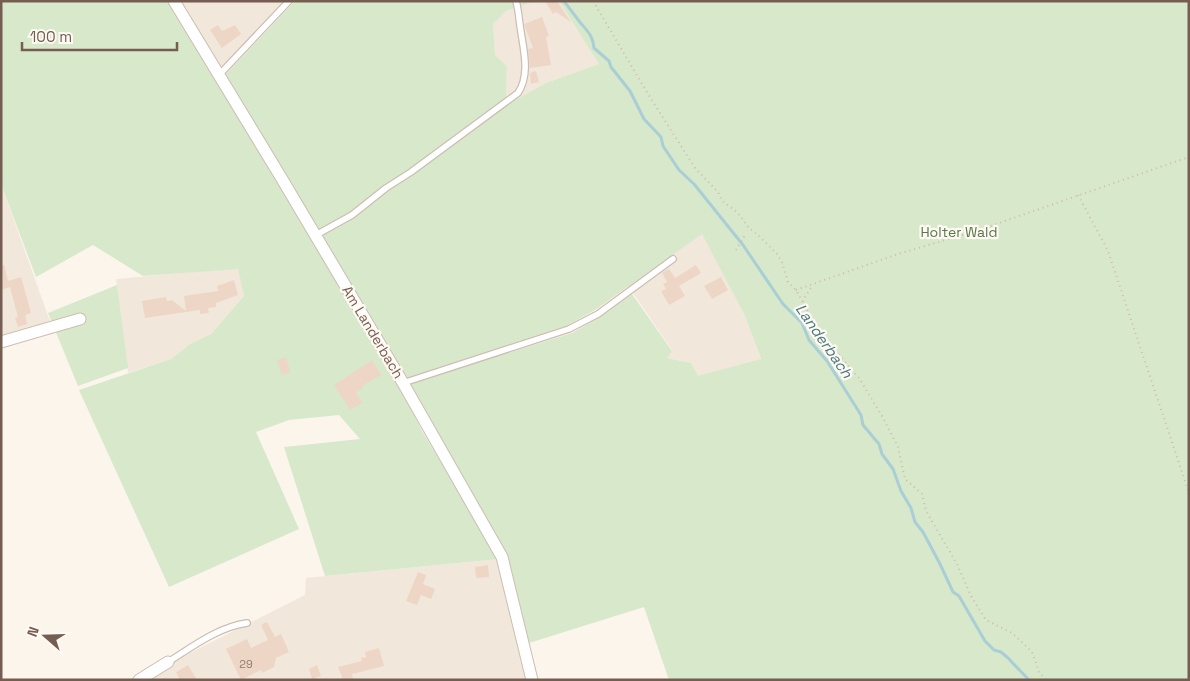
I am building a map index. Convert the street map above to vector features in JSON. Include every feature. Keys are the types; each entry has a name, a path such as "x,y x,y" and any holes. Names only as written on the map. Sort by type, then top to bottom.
{"street":[{"name":"Am Landerbach","path":"174,1 316,235 502,558 532,680"},
{"path":"1,342 80,319"},
{"path":"139,680 168,662"}],"lane":[{"path":"219,75 289,1"},
{"path":"316,235 352,215 386,188 411,172 518,93 524,78 525,65 520,14 516,1"},
{"path":"402,383 569,329 598,314 673,260"},
{"path":"168,662 212,636 238,624 247,623"}],"path":[{"path":"593,1 648,94 695,168 718,192 722,201 737,212 749,228 777,254 782,262 788,282 796,290 820,333 859,378 898,447 905,479 922,494 926,511 957,564 971,596 986,620 1012,633 1032,652 1038,672 1046,680"},
{"path":"796,290 895,255 979,230 1189,157"},
{"path":"1078,195 1108,251 1189,493"},
{"path":"736,250 744,235"},
{"path":"803,302 805,296 815,283"}],"shaded area":[{"path":"178,1 288,1 220,69"},
{"path":"536,1 559,1 599,64 546,83 517,99 506,97 507,66 495,55 493,24 506,11"},
{"path":"1,184 51,324 1,337"},
{"path":"702,233 745,316 761,360 698,377 691,363 667,358 672,350 628,286"},
{"path":"238,268 244,296 211,334 190,344 171,359 128,373 116,279"},
{"path":"499,559 528,680 146,680 182,657 305,595 306,578"}],"green space":[{"path":"1,1 167,1 352,304 399,385 422,431 499,559 325,576 284,447 360,439 339,415 289,420 256,432 299,529 169,587 79,390 171,359 190,344 211,334 244,296 238,269 143,276 93,245 36,277 1,184"},
{"name":"Holter Wald","path":"295,1 536,1 506,11 493,24 495,55 507,66 506,97 517,99 546,83 599,64 559,1 1189,1 1189,680 669,680 644,607 529,643 506,556 408,384 572,333 600,317 632,294 672,351 667,358 691,363 698,376 761,359 745,316 702,234 595,310 568,325 406,380 224,76"},
{"path":"117,285 128,368 78,386 48,313"}],"building":[{"path":"545,1 557,1 571,22 556,12 553,14"},
{"path":"542,17 549,36 546,37 551,65 530,68 528,49 533,48 524,24"},
{"path":"218,25 222,31 235,25 241,34 222,48 210,30"},
{"path":"536,71 539,82 531,84 530,73"},
{"path":"1,265 4,265 8,281 21,277 31,313 25,315 27,324 18,327 15,318 18,317 10,287 1,290"},
{"path":"696,265 701,273 679,286 685,296 669,305 661,291 666,289 663,284 667,282 662,273 669,269 675,278"},
{"path":"721,277 728,290 712,299 704,286"},
{"path":"234,280 238,295 216,303 216,307 208,308 209,313 200,314 200,310 145,318 142,301 166,297 167,301 172,300 186,311 184,296 218,291 217,286"},
{"path":"286,357 290,372 282,375 277,360"},
{"path":"372,360 381,375 362,386 363,388 356,392 362,403 350,410 334,385"},
{"path":"488,565 489,577 476,578 475,567"},
{"path":"418,572 426,575 423,584 435,589 431,599 421,595 417,605 406,601"},
{"path":"267,622 275,637 281,634 289,652 276,658 274,667 262,673 261,670 241,680 226,649 247,639 251,648 268,640 261,625"},
{"path":"379,648 384,666 352,674 353,680 343,680 338,667 362,661 361,658 366,657 365,652"},
{"path":"188,665 197,680 180,680 176,672"},
{"path":"317,665 321,676 312,679 309,669"}],"waterway":[{"name":"Landerbach","path":"564,1 589,33 594,48 609,61 611,67 630,91 644,119 661,137 663,146 679,170 694,184 743,245 783,304 802,323 809,340 827,361 861,415 863,425 879,444 882,454 893,469 901,491 911,508 915,522 923,532 953,592 959,596 985,641 994,650 1001,652 1008,658 1029,680"}]}
